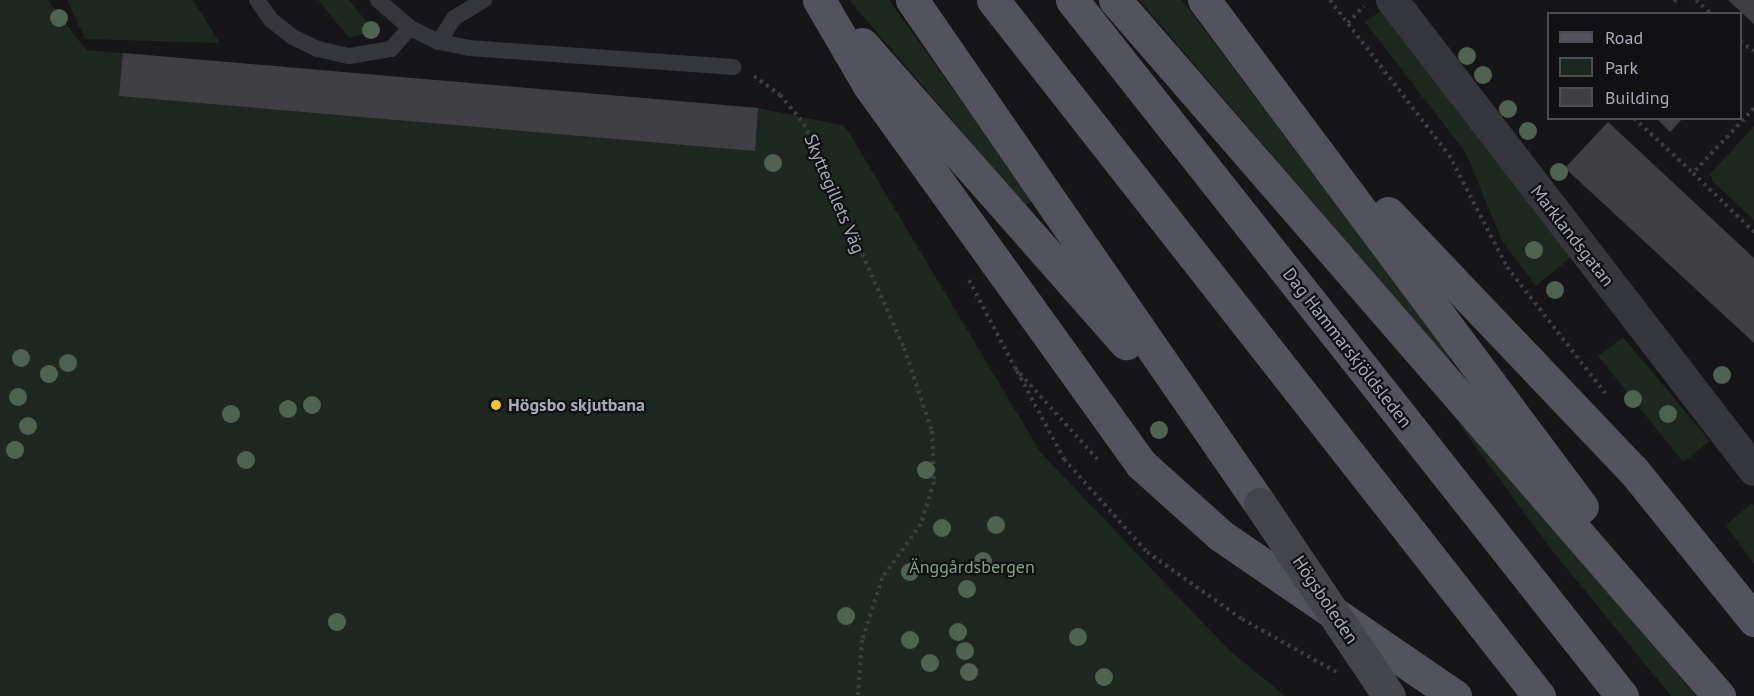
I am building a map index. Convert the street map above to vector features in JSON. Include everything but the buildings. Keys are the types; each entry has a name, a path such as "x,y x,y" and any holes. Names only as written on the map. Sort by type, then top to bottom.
{"main road":[{"path":"821,0 1221,450"},
{"path":"821,0 868,84 1141,464 1237,548 1455,696"},
{"path":"912,0 1221,450"},
{"path":"993,0 1539,696"},
{"name":"Dag Hammarskjöldsleden","path":"1072,0 1623,696"},
{"path":"1115,0 1719,696"},
{"path":"1204,0 1266,79 1653,604 1692,663"},
{"path":"1266,79 1453,285 1633,470 1754,620"},
{"name":"Högsboleden","path":"1221,450 1389,696"}],"street":[{"name":"Marklandsgatan","path":"1392,0 1754,470"}],"lane":[{"path":"257,0 272,20 293,37 318,50 349,56 379,54 391,49 410,28"},
{"path":"378,0 410,28 440,42 469,48 733,67"},
{"path":"440,42 454,18 484,0"}],"path":[{"path":"1330,0 1449,155 1507,267 1612,402"},
{"path":"1348,23 1368,0"},
{"path":"1696,0 1709,12"},
{"name":"Skyttegillets Väg","path":"733,67 757,77 780,94 804,124 904,348 932,431 933,482 921,524 882,578 862,640 858,696"},
{"path":"1693,173 1754,108"},
{"path":"1637,120 1754,232"},
{"path":"1015,368 1064,459 1147,552 1242,619 1339,674"}],"green space":[{"name":"Högsbo skjutbana","path":"0,0 48,0 86,50 758,108 845,126 1041,453 1230,651 1285,696 0,696"},
{"path":"67,0 193,0 220,43 85,39"},
{"path":"318,0 349,0 374,31 349,38"},
{"path":"849,0 889,0 1033,201 1025,205"},
{"path":"1139,0 1182,0 1448,352 1451,363"},
{"path":"1381,11 1572,256 1536,286 1502,241 1466,153 1365,22"},
{"path":"1754,126 1754,220 1713,182 1710,174"},
{"path":"1623,337 1710,441 1683,462 1598,356"},
{"path":"1459,424 1466,425 1696,696 1671,696 1550,548"},
{"path":"1752,503 1754,505 1754,564 1726,525"}],"place":[{"name":"Högsbo skjutbana","path":"496,405"}],"park label":[{"name":"Änggårdsbergen","path":"972,567"}]}
